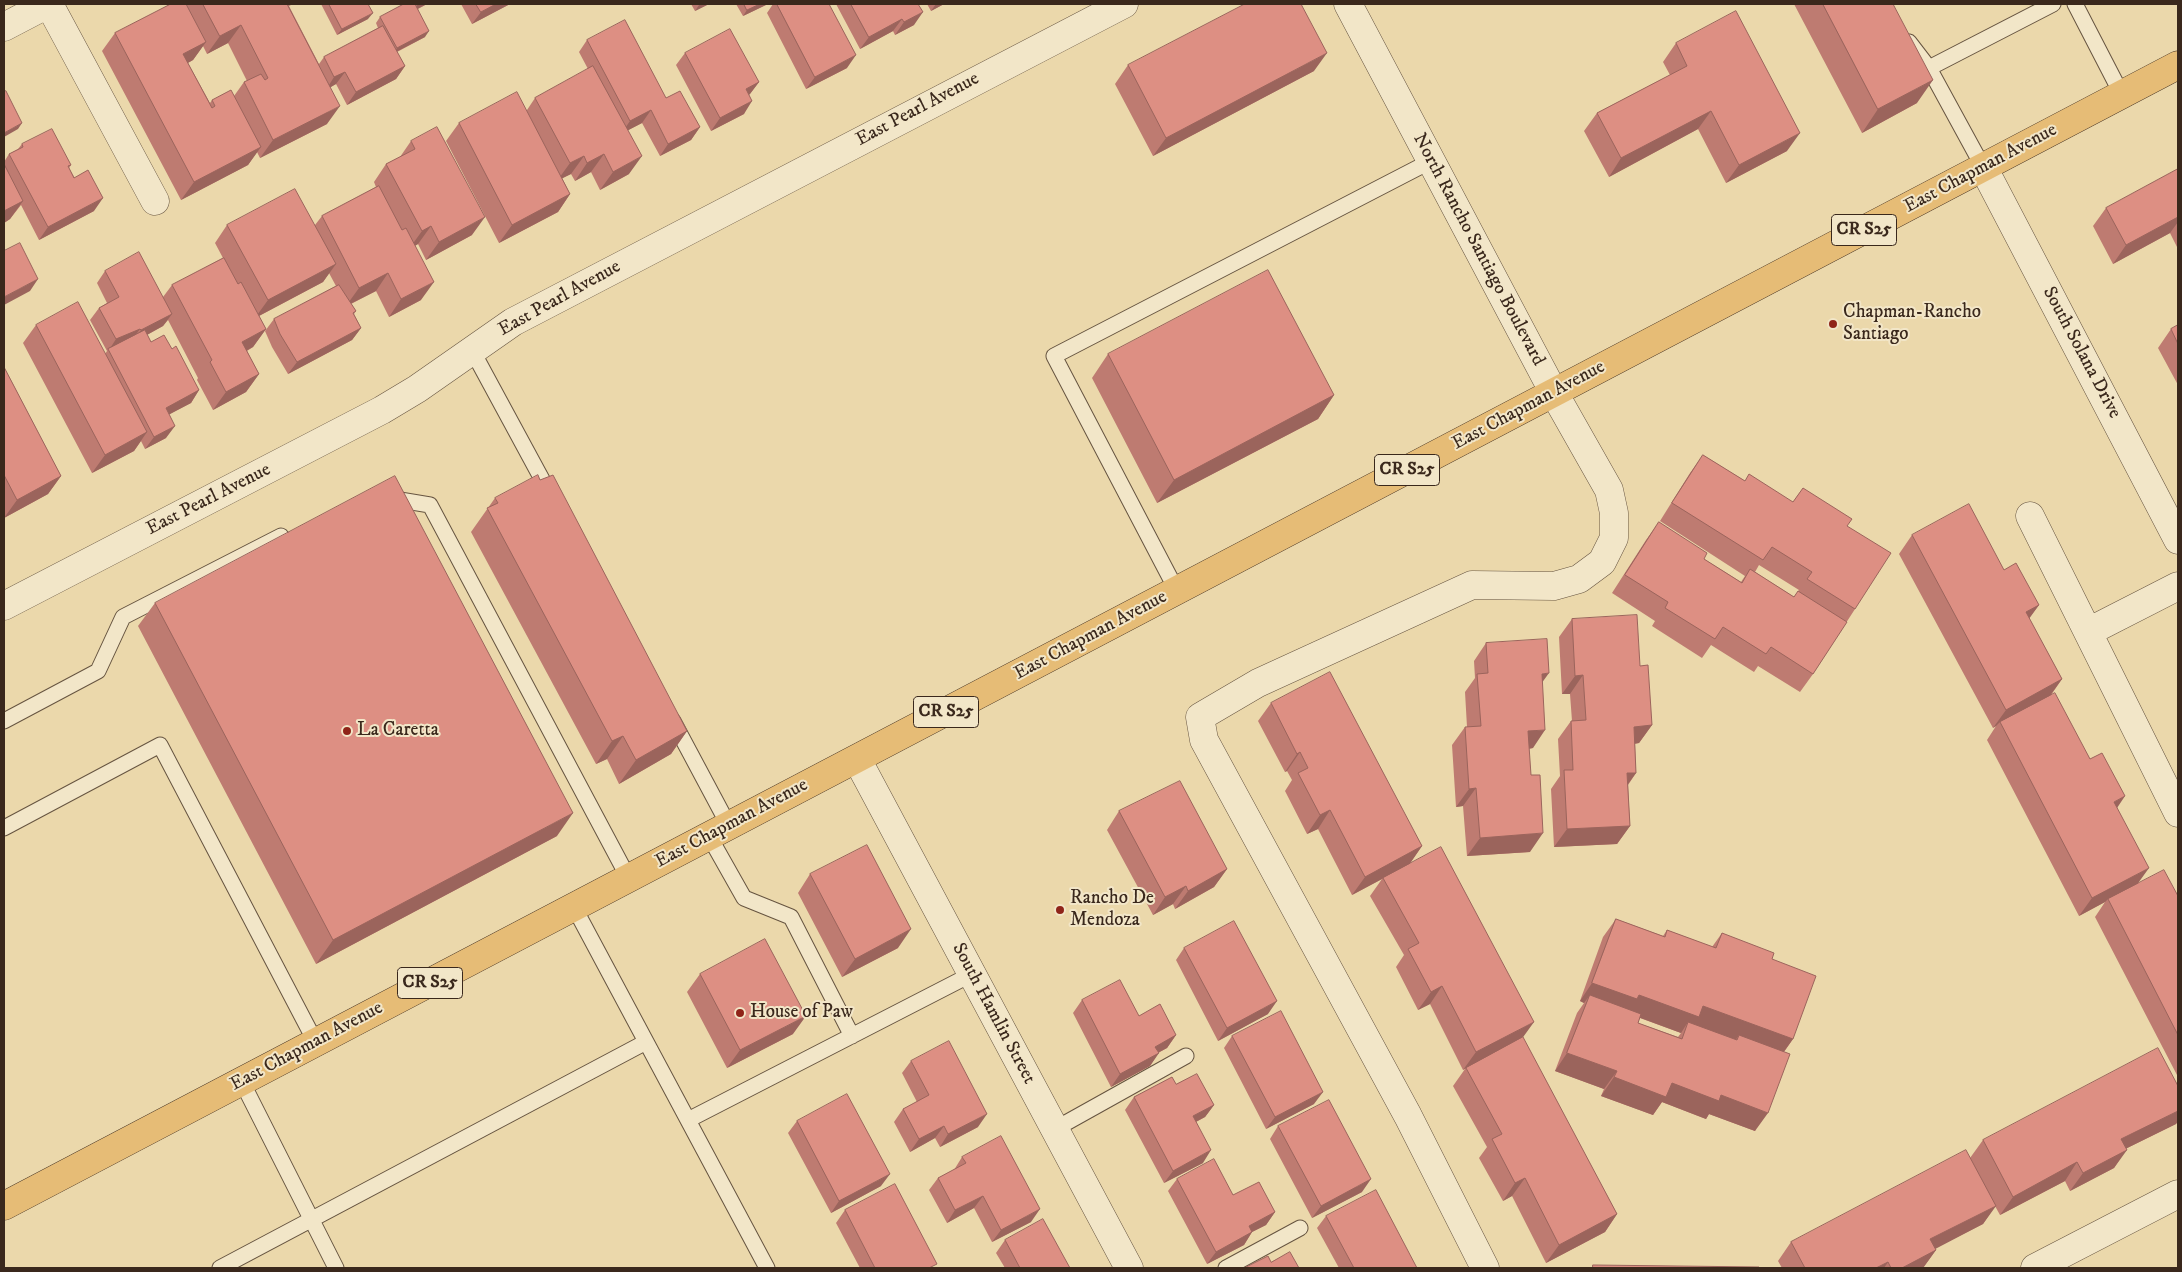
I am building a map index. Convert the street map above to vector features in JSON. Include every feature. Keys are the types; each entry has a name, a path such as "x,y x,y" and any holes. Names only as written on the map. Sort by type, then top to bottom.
{"main road":[{"name":"East Chapman Avenue","path":"4,1206 2178,65"}],"street":[{"path":"4,26 48,4 155,201"},
{"name":"East Pearl Avenue","path":"4,606 382,410 417,389 513,322 1124,4"},
{"name":"North Rancho Santiago Boulevard","path":"1348,4 1554,393 1609,490 1614,513 1614,538 1602,562 1579,579 1554,586 1472,585 1258,683 1200,717 1204,740 1408,1116 1485,1268"},
{"name":"South Solana Drive","path":"1983,167 2178,540"},
{"path":"2030,516 2178,813"},
{"path":"2088,632 2178,586"},
{"name":"South Hamlin Street","path":"857,759 1129,1268"},
{"path":"2035,1268 2178,1194"}],"lane":[{"path":"1929,68 2053,4"},
{"path":"2075,4 2122,95"},
{"path":"1902,32 1929,68 1983,167"},
{"path":"1177,591 1054,356 1430,161"},
{"path":"472,350 558,510"},
{"path":"374,495 430,506 628,879"},
{"path":"4,721 98,671 123,617 296,529"},
{"path":"668,712 719,831 744,898 791,917 852,1036"},
{"path":"4,828 160,746 316,1043"},
{"path":"574,908 766,1268"},
{"path":"688,1120 972,974"},
{"path":"220,1268 646,1042"},
{"path":"1055,1129 1186,1056"},
{"path":"242,1082 336,1268"},
{"path":"1226,1268 1300,1228"}],"building":[{"path":"171,4 186,4 206,42 183,54 212,108 215,106 212,100 231,90 261,147 194,182 115,33"},
{"path":"203,4 287,4 340,106 273,140 244,82 261,74 265,80 268,78 241,25 220,36"},
{"path":"329,4 368,4 373,13 342,29"},
{"path":"404,4 415,4 429,31 397,48 380,17"},
{"path":"476,4 496,4 481,12"},
{"path":"744,4 760,4 747,10"},
{"path":"777,4 829,4 856,55 815,77"},
{"path":"851,4 918,4 923,12 904,22 902,19 869,37"},
{"path":"1245,4 1301,4 1327,53 1166,138 1128,65"},
{"path":"1823,4 1893,4 1933,80 1878,109"},
{"path":"1736,11 1800,133 1739,165 1711,111 1621,158 1597,113 1687,66 1676,43"},
{"path":"625,20 666,98 680,91 700,127 668,144 651,110 630,121 587,40"},
{"path":"383,26 405,66 356,92 345,72 334,77 324,57"},
{"path":"730,29 759,82 746,89 752,101 720,118 685,53"},
{"path":"593,66 642,156 613,172 604,154 587,163 584,156 570,163 535,98"},
{"path":"6,91 22,123 4,133 4,92"},
{"path":"517,92 570,194 512,225 459,123"},
{"path":"437,127 485,217 439,242 431,226 422,231 386,164 415,149 411,141"},
{"path":"52,129 71,165 68,166 74,178 88,170 103,198 48,227 9,154 23,147 22,144"},
{"path":"4,164 23,201 4,211"},
{"path":"2178,169 2178,217 2126,245 2106,208"},
{"path":"379,186 402,230 406,228 434,282 401,299 388,273 359,288 322,216"},
{"path":"295,189 336,264 268,300 227,225"},
{"path":"20,243 38,279 4,297 4,251"},
{"path":"139,252 172,314 141,330 116,339 99,308 119,297 105,271"},
{"path":"224,258 238,284 241,282 266,329 242,342 259,374 226,392 210,362 212,360 172,285"},
{"path":"1268,270 1334,395 1174,480 1108,354"},
{"path":"339,285 356,311 353,313 361,328 297,362 280,334 274,319"},
{"path":"78,302 147,432 105,455 36,325"},
{"path":"2178,325 2178,344 2171,329"},
{"path":"145,330 151,342 164,335 172,349 176,346 199,390 166,408 175,426 154,437 108,349"},
{"path":"4,367 61,476 17,500 4,475"},
{"path":"1703,455 1745,481 1749,474 1793,502 1803,488 1852,519 1847,526 1891,553 1855,609 1807,579 1812,572 1772,547 1763,560 1672,503"},
{"path":"538,475 540,480 553,475 687,731 636,760 623,736 612,741 487,508 498,503 495,498"},
{"name":"La Caretta","path":"395,476 573,813 333,940 155,603"},
{"path":"1969,504 2004,570 2016,563 2039,605 2026,612 2062,679 2006,710 1912,535"},
{"path":"1659,522 1707,553 1704,559 1742,583 1750,569 1794,597 1798,591 1847,622 1813,674 1771,647 1766,654 1723,627 1715,639 1665,608 1668,602 1625,575"},
{"path":"1637,615 1640,666 1648,665 1652,725 1634,727 1636,773 1627,773 1630,826 1567,829 1564,770 1573,770 1571,721 1586,720 1583,675 1575,676 1572,619"},
{"path":"1547,639 1549,673 1542,674 1545,730 1528,731 1531,775 1540,775 1543,833 1480,838 1476,788 1469,789 1465,727 1481,726 1477,674 1488,673 1486,643"},
{"path":"1330,672 1422,846 1365,877 1330,810 1320,815 1298,773 1308,768 1300,752 1297,754 1271,703"},
{"path":"2055,693 2090,759 2102,753 2125,796 2114,802 2149,868 2092,898 2000,722"},
{"path":"1180,781 1227,869 1188,891 1186,886 1165,897 1119,811"},
{"path":"867,845 911,929 855,959 810,874"},
{"path":"1441,847 1534,1022 1476,1052 1442,986 1431,992 1408,949 1419,943 1383,878"},
{"path":"2164,870 2178,896 2178,1035 2108,899"},
{"path":"1616,919 1665,937 1667,930 1716,948 1722,933 1774,953 1772,959 1816,976 1793,1039 1703,1006 1699,1017 1639,995 1637,999 1592,983"},
{"path":"1234,921 1277,1001 1227,1028 1184,948"},
{"name":"House of Paw","path":"765,939 806,1016 740,1050 700,974"},
{"path":"1120,980 1139,1016 1160,1004 1176,1035 1155,1047 1159,1053 1120,1074 1082,1000"},
{"path":"1590,995 1641,1014 1638,1023 1682,1039 1688,1022 1737,1040 1739,1035 1790,1054 1768,1113 1721,1095 1719,1101 1672,1083 1666,1097 1614,1077 1617,1071 1567,1053"},
{"path":"1281,1011 1323,1092 1275,1117 1232,1036"},
{"path":"1523,1037 1617,1214 1559,1245 1525,1178 1515,1183 1492,1139 1502,1134 1466,1068"},
{"path":"949,1041 987,1114 948,1134 944,1126 919,1139 903,1109 929,1095 911,1061"},
{"path":"2158,1048 2178,1086 2178,1111 2121,1139 2127,1150 2083,1173 2077,1162 2013,1197 1983,1140"},
{"path":"1197,1074 1214,1105 1193,1116 1211,1150 1173,1171 1134,1097 1172,1077 1176,1084"},
{"path":"847,1094 890,1174 839,1201 797,1121"},
{"path":"1329,1100 1371,1179 1321,1206 1278,1126"},
{"path":"1001,1136 1040,1209 1001,1230 983,1196 955,1210 938,1178 966,1163 962,1157"},
{"path":"1966,1150 1996,1206 1930,1239 1936,1250 1902,1268 1891,1268 1888,1262 1876,1268 1805,1268 1791,1242"},
{"path":"1214,1159 1233,1195 1259,1182 1275,1212 1249,1226 1252,1232 1216,1252 1177,1179"},
{"path":"895,1184 937,1264 929,1268 875,1268 845,1210"},
{"path":"1376,1190 1417,1268 1354,1268 1326,1216"},
{"path":"1043,1219 1070,1268 1020,1268 1005,1240"},
{"path":"1290,1252 1299,1268 1244,1268 1268,1256 1271,1262"},
{"path":"1593,1265 1759,1267 1759,1268 1593,1268"}],"place":[{"name":"Chapman-Rancho Santiago","path":"1833,324"},
{"name":"La Caretta","path":"347,731"},
{"name":"Rancho De Mendoza","path":"1060,910"},
{"name":"House of Paw","path":"740,1013"}]}
